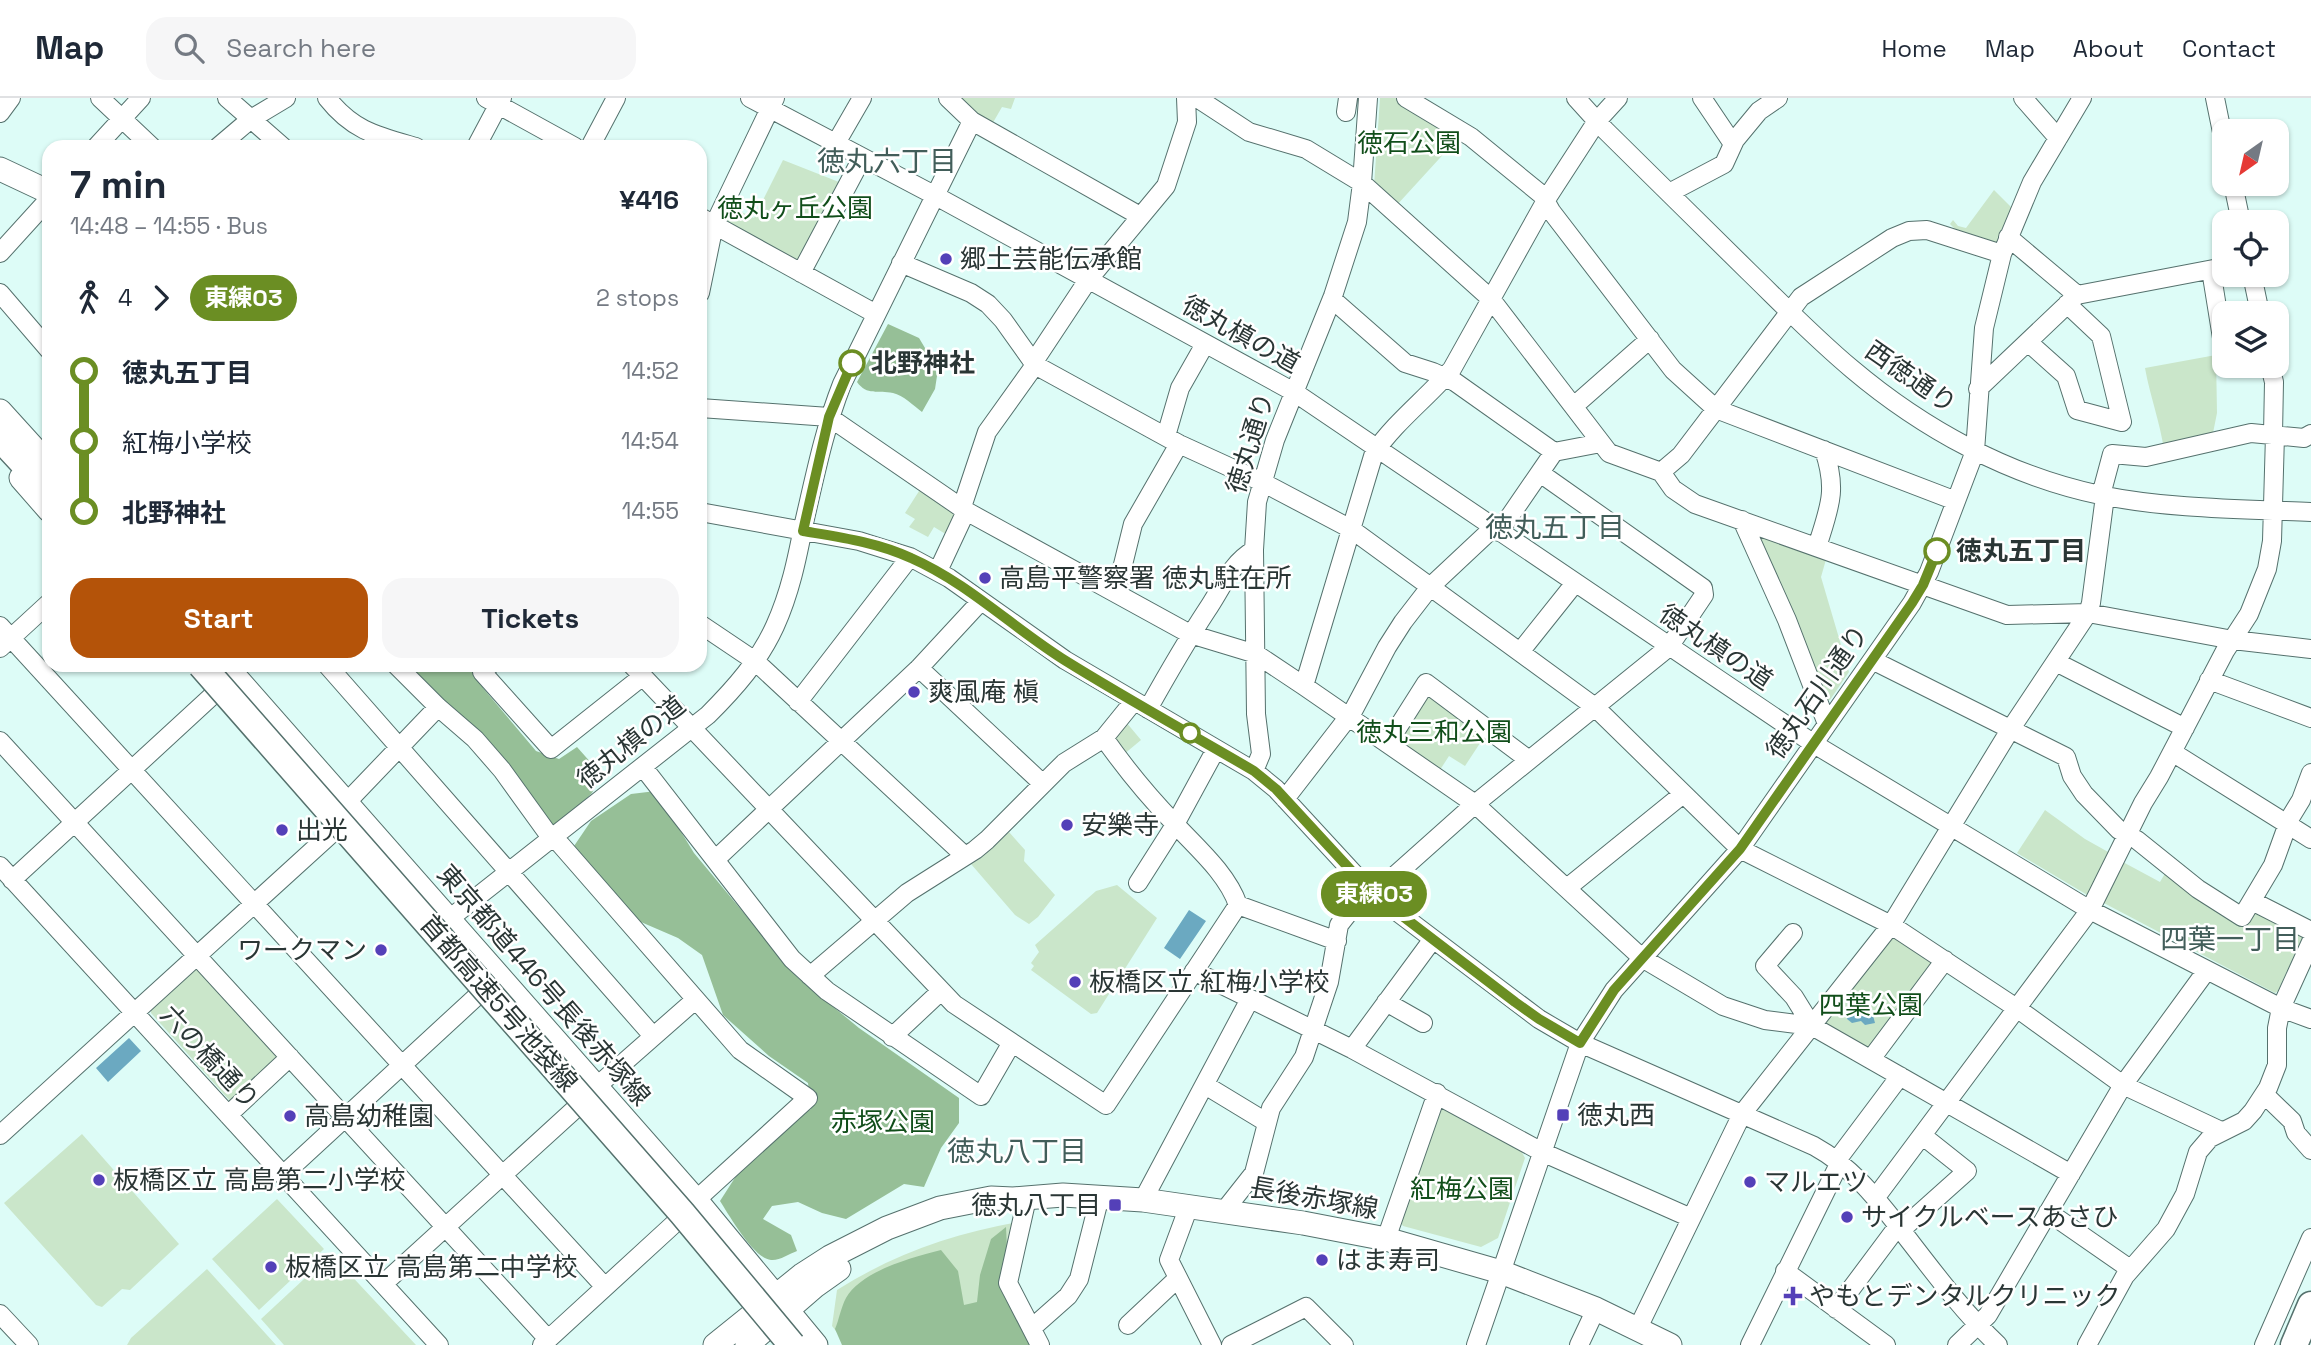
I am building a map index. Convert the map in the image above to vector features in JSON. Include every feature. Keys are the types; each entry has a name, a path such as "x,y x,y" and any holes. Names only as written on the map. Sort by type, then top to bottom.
{"highway":[{"path":"0,424 42,470"},
{"path":"0,438 42,483"},
{"name":"首都高速5号池袋線","path":"207,672 682,1213 792,1345"},
{"name":"首都高速5号池袋線","path":"219,672 688,1205 804,1345"},
{"path":"2294,1345 2311,1305"},
{"path":"2301,1345 2311,1319"}],"main road":[{"path":"0,169 42,189"},
{"path":"0,411 42,457"},
{"path":"0,455 42,502"},
{"path":"193,672 765,1329"},
{"name":"東京都道446号長後赤塚線","path":"231,672 696,1200 816,1345"},
{"name":"長後赤塚線","path":"747,1345 765,1329 781,1302 830,1257 887,1228 940,1208 991,1198 1020,1199 1063,1195 1100,1196 1189,1206 1386,1239 1501,1272 1595,1309 1670,1345"},
{"name":"長後赤塚線","path":"715,1345 765,1329"}],"street":[{"path":"0,113 11,98"},
{"path":"100,98 144,140"},
{"path":"102,140 141,98"},
{"path":"227,98 276,140"},
{"path":"226,140 251,119 286,98"},
{"path":"327,98 343,117 357,127 390,140"},
{"path":"594,140 616,98"},
{"path":"750,98 772,103 835,143 934,195 972,121"},
{"path":"835,143 862,98"},
{"path":"948,98 972,121 1140,216"},
{"path":"938,571 964,509 987,432 1088,280 1166,186 1187,122 1186,98"},
{"path":"1197,98 1249,132 1306,149 1362,183 1491,299 1609,453 1661,472 1673,489 1687,500 2007,615 2088,613 2233,640 2311,649"},
{"name":"徳丸通り","path":"1254,771 1261,754 1257,723 1255,523 1262,482 1275,440 1332,299 1357,222 1368,98"},
{"path":"1406,98 1471,137 1542,195 1551,211 1673,370 1716,409 1956,501"},
{"name":"西徳通り","path":"1576,98 1789,311 1867,382 1914,416 1975,451 2035,476 2103,495 2169,506 2311,512"},
{"path":"1304,686 1374,453 1385,438 1452,369 1546,201 1597,121 1618,98"},
{"path":"1702,98 1733,144"},
{"path":"1669,193 1724,164 1733,144 1759,111 1778,98"},
{"path":"2023,98 2058,138"},
{"name":"徳丸石川通り","path":"1478,1344 1580,1043 1607,1000 1740,849 1923,585 1975,451 1984,328 2005,246 2027,193 2081,98"},
{"path":"2215,98 2219,119"},
{"path":"479,140 495,100 563,140"},
{"path":"772,103 707,220 876,314"},
{"path":"801,273 862,158"},
{"name":"徳丸槙の道","path":"449,919 692,728 732,690 755,662 786,598 829,417 842,384 934,195 1294,392 1814,744 2090,910 2281,1008 2311,1019"},
{"path":"0,253 42,206"},
{"path":"1638,1328 1742,1114 1892,925 2010,730 2088,613 2103,495 2114,437 2122,422 2101,336 2072,300 2005,246 1921,229 1892,238 1801,298 1681,455 1661,472"},
{"path":"901,263 971,293 988,304 1003,320 1034,364 1173,440 1262,482 1351,529 1595,707 1740,849 1892,925 2018,1009 2123,1085 2221,1131"},
{"path":"1978,389 2072,300 2212,269"},
{"path":"0,293 42,342"},
{"path":"1332,299 1405,363 1455,382 1554,452"},
{"path":"1574,406 1650,339"},
{"path":"2028,342 2066,376 2077,410 2146,457 2251,433 2304,438 2311,434"},
{"path":"1116,593 1133,524 1173,440 1180,388 1205,344"},
{"path":"1876,1197 2090,910 2143,803 2249,614 2266,569 2272,541 2273,378"},
{"path":"707,408 829,417 964,509 1190,634 1256,654 1475,804 1642,958 1704,996 1742,1014 1812,1026 2070,1174"},
{"path":"1285,799 1350,717 1387,647 1430,587 1496,530 1554,452 1601,443"},
{"path":"1817,547 1832,491 1832,477 1824,450"},
{"path":"1224,1211 1254,1172 1271,1108 1304,1057 1329,982 1339,925 1361,897 1382,887 1475,804 1669,647 1704,595 1703,588 1540,473"},
{"path":"707,513 859,541 910,557 938,571 1055,654 1254,771 1285,799 1371,892 1539,1019 1580,1043 1814,1146 1838,1161 1876,1197 1998,1345"},
{"path":"1742,520 1787,620 1827,724"},
{"path":"810,976 907,893 987,840 1064,763 1104,738 1141,705 1234,566 1243,556 1254,550"},
{"path":"798,702 910,557"},
{"path":"1520,652 1575,583"},
{"path":"716,859 919,668 981,601"},
{"path":"42,608 4,637 132,770 605,1287"},
{"path":"707,629 755,662 965,856"},
{"path":"1872,660 2067,757 2072,776 2084,794 2119,830 2128,834 2198,889 2242,917 2273,865 2311,773"},
{"path":"2056,662 2185,728"},
{"path":"919,668 1042,784"},
{"path":"333,672 653,1037"},
{"path":"403,672 485,749 553,837 740,1050 808,1098 696,1200"},
{"path":"482,672 551,749 637,672"},
{"path":"639,672 954,1004 1106,1105 1238,905"},
{"path":"2210,680 2311,718"},
{"path":"1388,743 1426,683 1529,760"},
{"path":"6,873 75,822 213,695"},
{"path":"346,803 438,707"},
{"path":"1104,738 1129,774 1219,873 1234,893 1238,905"},
{"path":"0,741 446,1227 545,1342 675,1223"},
{"path":"1138,883 1216,749"},
{"path":"2172,752 2311,839"},
{"path":"643,767 792,959 827,991 981,1096 1011,1044"},
{"path":"1567,888 1684,794"},
{"path":"0,1135 333,832"},
{"name":"六の橋通り","path":"6,873 439,1345"},
{"path":"2252,901 2311,931"},
{"path":"1238,905 1337,941"},
{"path":"1793,933 1765,966 1794,997 1812,1026"},
{"path":"1352,1049 1433,939"},
{"path":"2087,1345 2130,1269 2166,1229 2185,1194 2198,1152 2210,1138 2244,1121 2264,1094 2277,1065 2277,1028 2281,1008 2304,971 2311,942"},
{"path":"1871,1059 1945,960"},
{"path":"1957,1345 1988,1315 2123,1085 2207,970"},
{"path":"1194,971 1313,1028 1542,1152 1691,1218"},
{"path":"892,1037 941,991"},
{"path":"283,1175 477,996"},
{"path":"1143,1200 1250,999"},
{"path":"596,1087 695,1000"},
{"path":"1386,1002 1423,1023"},
{"path":"228,1115 290,1057"},
{"path":"1750,1345 1838,1161 1900,1076"},
{"path":"1205,1085 1266,1122"},
{"path":"1386,1239 1437,1093"},
{"path":"2264,1094 2292,1121 2296,1133 2311,1150"},
{"path":"383,1284 575,1109"},
{"path":"1836,1309 1900,1228 1967,1171 1923,1136"},
{"path":"1032,1327 1068,1296 1079,1279 1100,1196"},
{"path":"1020,1199 1008,1283 1040,1345"},
{"path":"1189,1206 1169,1260 1212,1345"},
{"path":"2048,1212 2130,1269"},
{"path":"2264,1345 2311,1238"},
{"path":"1785,1271 1886,1345"},
{"path":"1128,1325 1178,1278"},
{"path":"1231,1345 1306,1307 1344,1345"},
{"path":"1579,1345 1595,1309"},
{"path":"0,1314 29,1345"}],"green space":[{"path":"955,98 1015,98 1011,109 1002,107 991,126"},
{"name":"徳石公園","path":"1380,98 1397,98 1460,136 1396,206 1374,186"},
{"name":"徳丸ヶ丘公園","path":"783,160 844,184 796,264 725,225 723,218 729,206 754,218"},
{"path":"1994,190 2013,209 1999,246 1955,229 1950,224 1953,220 1958,226 1966,228"},
{"path":"888,324 919,338 934,363 937,376 935,389 922,412 897,394 869,391 857,382"},
{"path":"2212,356 2212,378 2216,378 2217,413 2212,438 2164,450 2145,368"},
{"path":"921,488 956,510 957,517 949,536 934,527 928,537 909,527 915,519 905,513"},
{"path":"1760,533 1827,556 1821,577 1849,672 1830,700 1823,700 1754,538"},
{"path":"406,672 484,672 483,688 536,751 559,759 577,747 601,774 592,793 556,830"},
{"name":"徳丸三和公園","path":"1423,694 1431,694 1486,734 1465,766 1449,756 1438,773 1398,745 1396,738"},
{"path":"1126,722 1141,740 1123,755 1113,739"},
{"name":"赤塚公園","path":"656,791 694,853 797,977 859,1028 959,1098 959,1123 941,1148 924,1187 904,1184 846,1219 822,1213 798,1202 772,1206 763,1219 791,1235 797,1251 777,1259 764,1258 757,1252 742,1235 720,1201 768,1135 811,1109 808,1083 769,1056 723,1015 702,955 678,938 627,916 572,849 591,821 631,794"},
{"path":"2045,810 2085,839 2110,853 2089,896 2017,853"},
{"path":"1009,832 1025,850 1024,861 1055,895 1029,924 1015,915 971,864"},
{"path":"2121,861 2160,882 2167,870 2231,917 2257,909 2304,934 2278,991 2275,993 2100,901"},
{"path":"1117,885 1157,918 1097,1013 1091,1014 1031,970 1034,966 1031,963 1039,952 1035,945 1096,891"},
{"name":"四葉公園","path":"1896,935 1934,960 1867,1050 1825,1027 1824,1019 1890,937"},
{"path":"195,966 281,1054 237,1101 230,1101 151,1013 151,1007"},
{"name":"紅梅公園","path":"1443,1104 1518,1145 1525,1158 1498,1238 1481,1247 1403,1226 1399,1220 1438,1108"},
{"path":"82,1134 179,1244 130,1290 122,1289 102,1307 96,1305 4,1203"},
{"path":"277,1199 324,1249 259,1310 212,1259"},
{"path":"1018,1222 1003,1283 1026,1324 847,1345 832,1326 837,1290 858,1277 947,1239"},
{"path":"1006,1227 1007,1249 1031,1345 842,1345 835,1329 844,1302 853,1288 875,1273 916,1257 941,1250 958,1271 964,1305 977,1302 980,1275 991,1239"},
{"path":"331,1254 416,1345 284,1345 261,1319"},
{"path":"207,1269 276,1345 127,1345 131,1338"}],"water":[{"path":"1189,910 1206,921 1180,959 1164,948"},
{"path":"1870,1004 1875,1023 1865,1025 1861,1021 1852,1023 1847,1019 1849,1009"},
{"path":"129,1038 141,1051 108,1082 96,1068"}],"bus line":[{"name":"東練03","path":"852,363 829,417 803,531 885,548 938,571 1055,654 1254,771 1276,789 1371,892 1515,1002 1580,1043 1614,990 1745,841 1912,603 1923,585 1937,551"}],"place":[{"name":"郷土芸能伝承館","path":"946,259"},
{"name":"北野神社","path":"852,363"},
{"name":"徳丸五丁目","path":"1937,551"},
{"name":"高島平警察署 徳丸駐在所","path":"985,578"},
{"name":"爽風庵 槇","path":"914,692"},
{"name":"安樂寺","path":"1067,825"},
{"name":"出光","path":"282,830"},
{"name":"ワークマン","path":"381,950"},
{"name":"板橋区立 紅梅小学校","path":"1075,982"},
{"name":"徳丸西","path":"1563,1115"},
{"name":"高島幼稚園","path":"290,1116"},
{"name":"板橋区立 高島第二小学校","path":"99,1180"},
{"name":"マルエツ","path":"1750,1182"},
{"name":"徳丸八丁目","path":"1115,1205"},
{"name":"サイクルベースあさひ","path":"1847,1217"},
{"name":"はま寿司","path":"1322,1260"},
{"name":"板橋区立 高島第二中学校","path":"271,1267"},
{"name":"やもとデンタルクリニック","path":"1793,1296"}],"district":[{"name":"徳丸六丁目","path":"887,161"},
{"name":"徳丸五丁目","path":"1555,527"},
{"name":"四葉一丁目","path":"2230,939"},
{"name":"徳丸八丁目","path":"1017,1151"}]}
